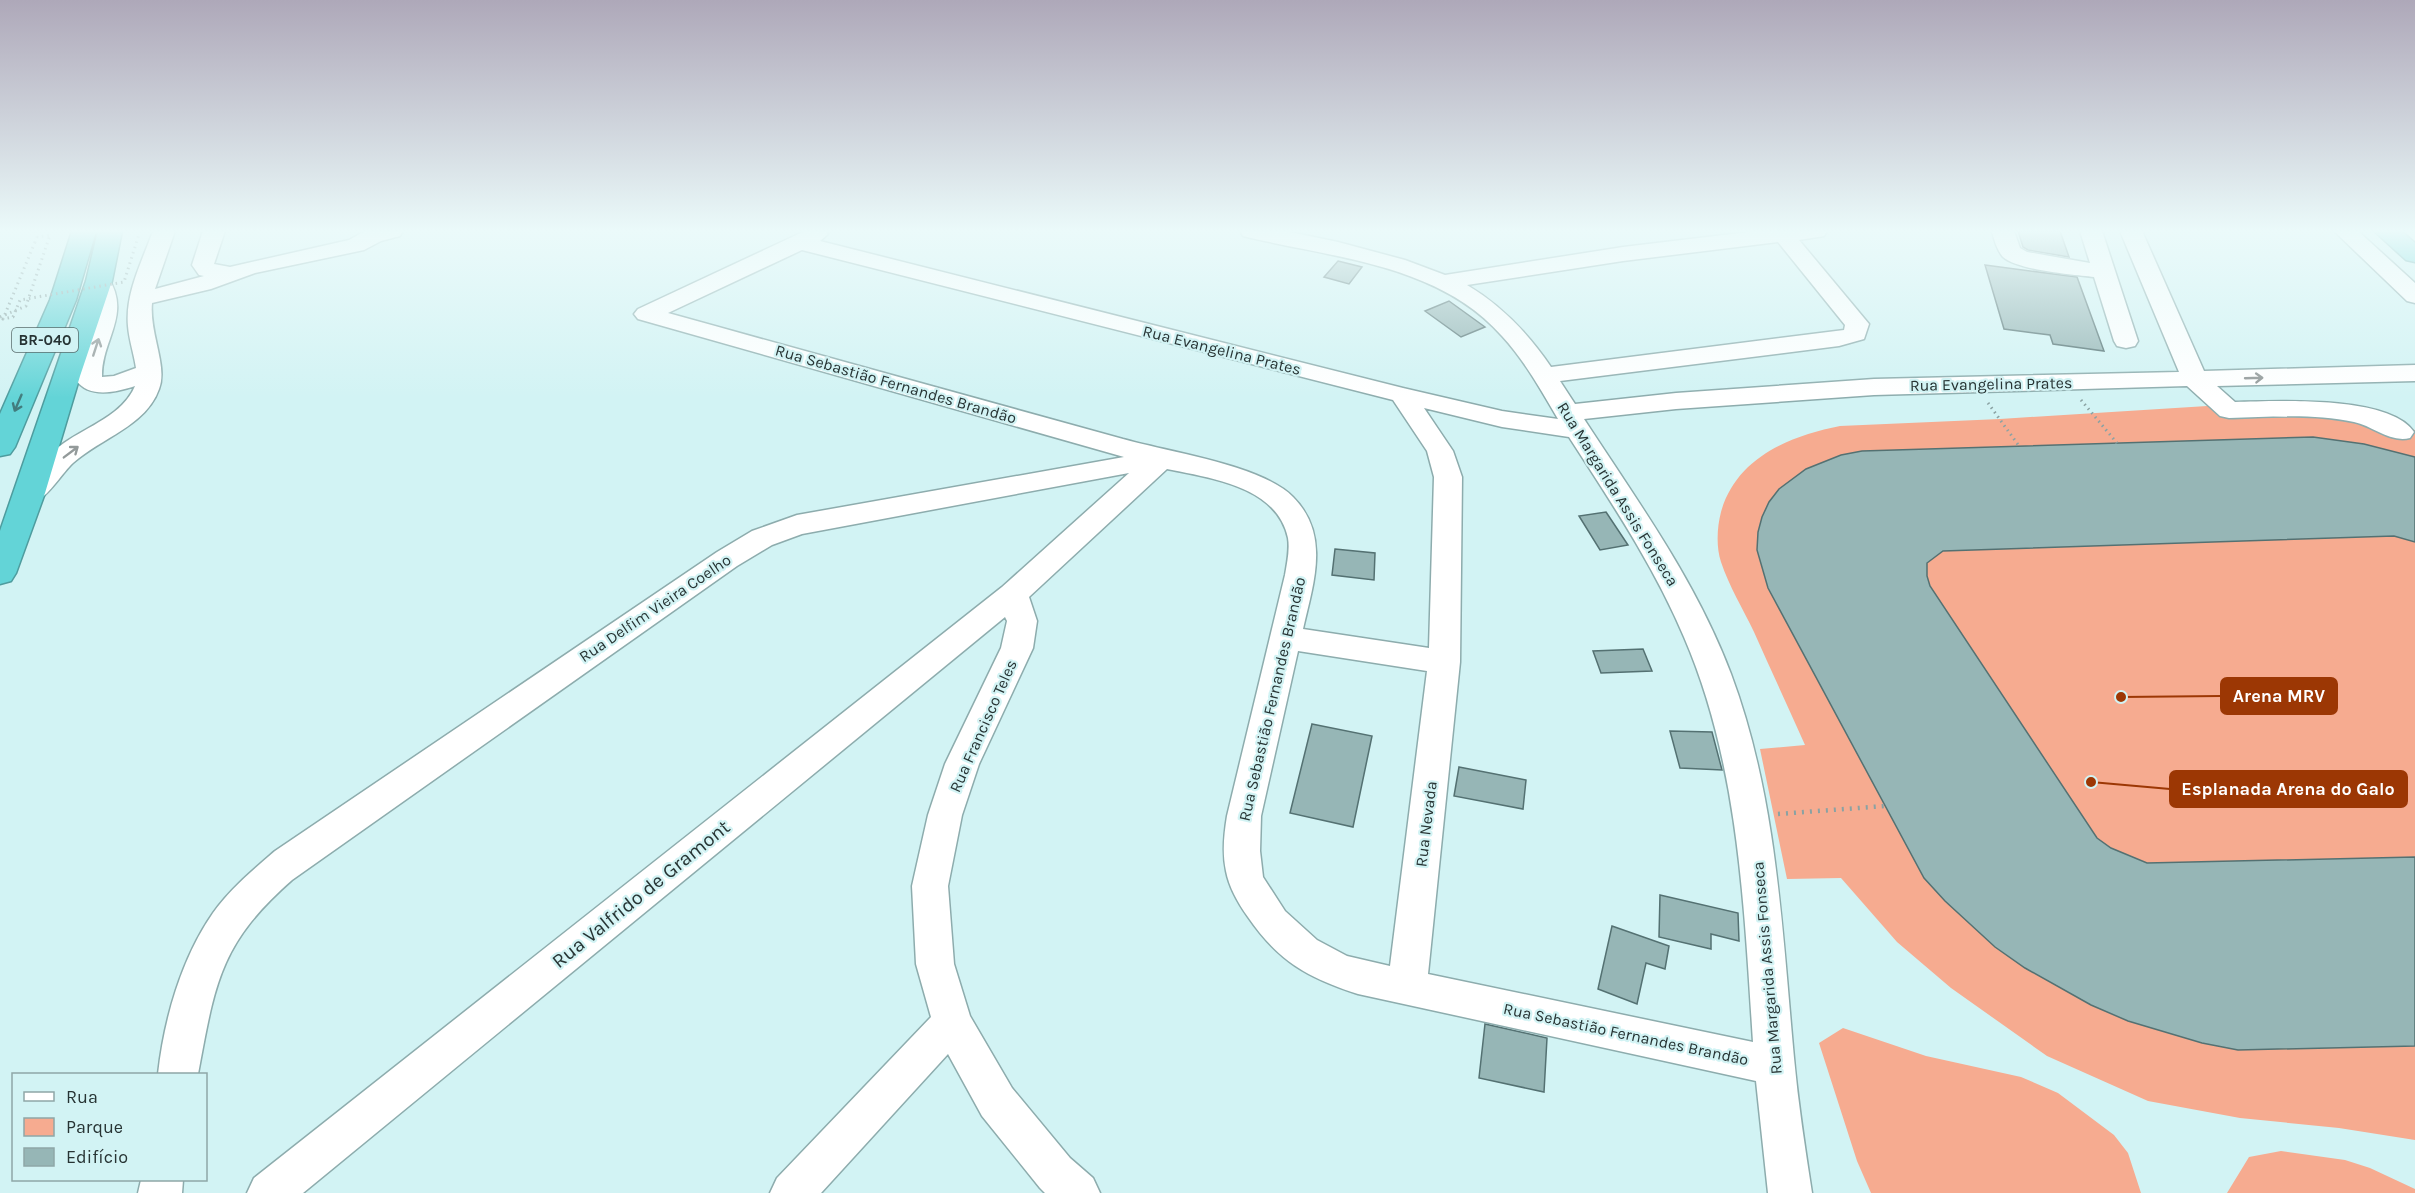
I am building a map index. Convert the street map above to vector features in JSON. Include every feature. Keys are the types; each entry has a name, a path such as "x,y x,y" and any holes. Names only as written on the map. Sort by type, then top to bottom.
{"highway":[{"name":"BR-040","path":"0,447 68,287"},
{"name":"BR-040","path":"0,573 30,493 97,287"},
{"path":"0,383 46,337"}],"street":[{"path":"50,429 88,377 106,316 106,304 101,287"},
{"path":"30,493 57,462 131,410 143,397 149,384 151,370 140,327 141,299 145,287"},
{"path":"141,299 185,287"},
{"name":"Rua Sebastião Fernandes Brandão","path":"703,287 645,314 1162,459 1245,480 1264,487 1282,503 1296,519 1302,539 1300,575 1244,816 1242,841 1244,872 1255,898 1270,921 1290,943 1331,969 1775,1066"},
{"name":"Rua Evangelina Prates","path":"974,287 1502,419 1573,422 1711,399 1874,387 2415,373"},
{"name":"Rua Margarida Assis Fonseca","path":"1452,287 1478,301 1505,324 1545,375 1669,571 1689,614 1726,709 1758,859 1775,1066 1790,1193"},
{"path":"1545,375 1839,339 1855,334 1857,324 1826,287"},
{"path":"2109,287 2126,341"},
{"path":"2155,287 2195,380 2229,410 2337,412 2378,421 2401,432"},
{"path":"88,377 93,384 113,384 151,370"},
{"name":"Rua Nevada","path":"1402,395 1440,451 1448,477 1444,662 1407,987"},
{"path":"1013,594 1162,459"},
{"name":"Rua Delfim Vieira Coelho","path":"178,1073 195,996 207,961 225,926 246,901 288,862 727,558 762,538 797,525 1162,459"},
{"name":"Rua Francisco Teles","path":"1013,594 1022,621 1017,648 963,764 945,815 930,886 935,964 952,1022 997,1102 1055,1173 1078,1193"},
{"name":"Rua Valfrido de Gramont","path":"269,1193 1013,594"},
{"path":"1284,638 1444,662"},
{"path":"792,1193 952,1022"}],"path":[{"path":"16,287 3,319 13,317 20,300 97,287"},
{"path":"0,317 26,306 33,287"},
{"path":"2066,382 2117,443"},
{"path":"1974,384 2019,446"},
{"path":"1750,816 1885,806"}],"green space":[{"path":"2255,403 2415,430 2415,1140 2339,1128 2240,1118 2148,1101 2047,1056 1951,988 1897,942 1841,878 1787,879 1760,749 1805,745 1719,556 1718,530 1721,512 1728,493 1739,477 1767,452 1784,443 1840,426 2000,419"},
{"path":"1843,1028 1926,1056 2021,1077 2058,1093 2114,1135 2128,1153 2141,1193 1871,1193 1857,1161 1819,1043"},
{"path":"2281,1151 2345,1160 2370,1168 2415,1189 2415,1193 2227,1193 2249,1157"}],"building":[{"path":"1991,287 2081,287 2104,351 2053,344 2050,335 2004,329"},
{"path":"1449,301 1485,327 1461,337 1425,311"},
{"path":"2313,437 2364,444 2415,457 2415,542 2394,536 1943,551 1927,563 1930,586 2097,838 2111,848 2147,863 2415,857 2415,1046 2238,1050 2202,1043 2128,1021 2091,1005 2025,968 1995,947 1945,901 1924,878 1768,588 1757,550 1758,532 1769,502 1779,489 1806,469 1841,455 1862,451"},
{"path":"1606,512 1628,545 1600,550 1579,516"},
{"path":"1335,549 1375,553 1374,580 1332,575"},
{"path":"1643,649 1652,671 1601,673 1593,651"},
{"path":"1312,724 1372,736 1353,827 1290,813"},
{"path":"1670,731 1712,732 1722,770 1680,768"},
{"path":"1459,767 1526,780 1523,809 1454,796"},
{"path":"1660,895 1738,913 1739,941 1711,934 1711,949 1659,937"},
{"path":"1612,926 1669,946 1665,969 1646,963 1637,1004 1598,989"},
{"path":"1485,1024 1547,1038 1544,1092 1479,1078"}],"place":[{"name":"Arena MRV","path":"2121,697"},
{"name":"Esplanada Arena do Galo","path":"2091,782"}]}
